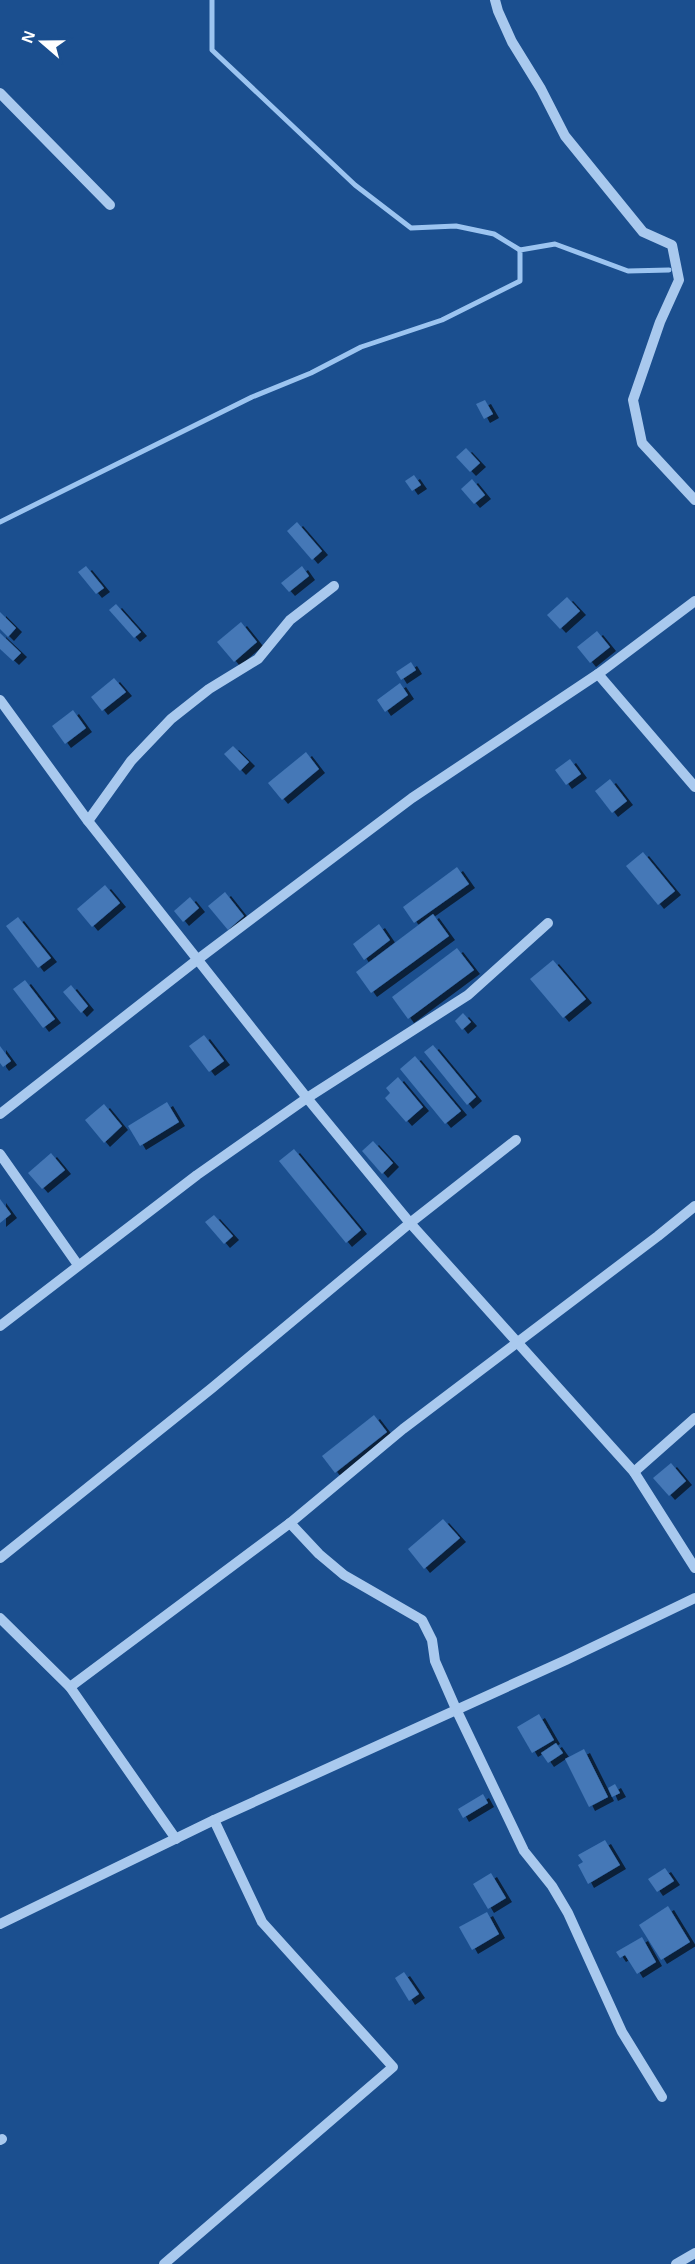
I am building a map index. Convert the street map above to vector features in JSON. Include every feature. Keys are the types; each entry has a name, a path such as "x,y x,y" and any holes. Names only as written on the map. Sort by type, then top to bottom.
{"street":[{"path":"495,0 512,42 541,89 565,136 643,232 672,245 679,280 648,353 633,400 642,443 695,500"},
{"path":"0,93 110,205"},
{"path":"88,820 131,761 171,719 209,689 258,659 290,620 334,586"},
{"path":"0,1114 197,960 412,798 598,674 695,601"},
{"path":"598,674 695,787"},
{"path":"0,700 88,820 307,1098 410,1223 634,1473 695,1568"},
{"path":"0,1326 197,1174 307,1098 468,995 548,923"},
{"path":"0,1558 212,1388 410,1223 516,1140"},
{"path":"0,1154 78,1265"},
{"path":"70,1687 290,1523 403,1429 695,1206"},
{"path":"634,1473 695,1418"},
{"path":"290,1523 319,1554 344,1575 422,1620 432,1640 435,1661 456,1709 524,1851 552,1886 568,1913 622,2032 663,2097"},
{"path":"0,1924 213,1820 566,1660 695,1598"},
{"path":"0,1618 70,1687 176,1839"},
{"path":"164,2264 393,2067 262,1922 213,1820"},
{"path":"676,2264 695,2253"}],"building":[{"path":"485,400 493,414 484,419 476,404"},
{"path":"466,448 480,463 470,472 456,457"},
{"path":"414,475 421,485 412,491 405,481"},
{"path":"472,479 485,495 474,504 461,489"},
{"path":"297,522 322,551 312,560 287,531"},
{"path":"86,566 104,588 96,594 78,572"},
{"path":"302,566 309,576 289,592 281,583"},
{"path":"567,597 580,611 560,629 547,615"},
{"path":"116,604 141,632 134,638 109,610"},
{"path":"0,612 16,628 8,637 0,629"},
{"path":"241,622 257,642 234,662 217,642"},
{"path":"597,631 610,647 590,663 577,647"},
{"path":"0,633 21,653 13,661 0,649"},
{"path":"411,662 416,670 401,680 396,672"},
{"path":"114,678 126,692 102,711 91,697"},
{"path":"400,683 408,695 385,712 377,700"},
{"path":"73,710 86,728 65,744 52,726"},
{"path":"233,746 249,762 240,771 224,754"},
{"path":"306,752 319,769 282,800 268,783"},
{"path":"570,759 581,774 566,785 555,770"},
{"path":"610,779 627,801 612,813 595,791"},
{"path":"643,852 675,891 658,905 626,866"},
{"path":"457,867 469,884 414,923 403,907"},
{"path":"105,885 120,903 92,927 77,909"},
{"path":"225,892 244,916 228,930 208,906"},
{"path":"190,897 199,908 183,922 174,911"},
{"path":"433,914 449,936 371,993 356,972"},
{"path":"18,917 51,958 38,968 6,926"},
{"path":"379,924 390,940 364,960 353,944"},
{"path":"457,948 474,970 408,1019 392,997"},
{"path":"553,960 586,999 563,1018 530,979"},
{"path":"25,980 55,1019 43,1028 13,989"},
{"path":"71,985 88,1006 81,1013 63,992"},
{"path":"463,1013 471,1022 462,1030 455,1021"},
{"path":"204,1035 224,1061 209,1072 189,1046"},
{"path":"433,1045 476,1097 467,1105 424,1052"},
{"path":"0,1046 11,1061 3,1067 0,1063"},
{"path":"415,1056 461,1111 445,1124 400,1069"},
{"path":"398,1077 423,1107 406,1122 385,1098 390,1093 386,1088"},
{"path":"167,1102 179,1122 140,1146 128,1126"},
{"path":"104,1104 122,1126 104,1143 85,1120"},
{"path":"373,1141 393,1163 382,1174 362,1151"},
{"path":"294,1149 361,1230 346,1243 279,1161"},
{"path":"51,1153 65,1170 42,1189 28,1173"},
{"path":"0,1199 11,1214 0,1223"},
{"path":"214,1215 233,1236 224,1244 205,1222"},
{"path":"374,1415 387,1432 335,1473 322,1456"},
{"path":"671,1463 686,1481 669,1496 653,1478"},
{"path":"443,1519 460,1538 424,1569 408,1549"},
{"path":"539,1714 554,1740 532,1753 517,1727"},
{"path":"556,1743 563,1753 548,1763 541,1753"},
{"path":"584,1749 608,1797 589,1807 565,1759"},
{"path":"615,1784 620,1793 612,1797 608,1788"},
{"path":"483,1794 488,1803 463,1818 458,1809"},
{"path":"605,1840 620,1865 588,1884 578,1865 583,1862 578,1855"},
{"path":"665,1868 674,1881 657,1892 648,1879"},
{"path":"491,1873 506,1898 488,1909 473,1884"},
{"path":"668,1906 690,1942 661,1960 639,1925"},
{"path":"487,1912 499,1934 472,1950 459,1927"},
{"path":"642,1937 656,1962 637,1974 625,1955 620,1958 616,1952"},
{"path":"404,1972 419,1994 409,2001 395,1978"}],"waterway":[{"path":"212,0 212,50 355,185 411,228 456,226 494,234 520,250"},
{"path":"0,522 252,397 311,373 361,347 442,320 520,281 520,250 555,244 628,271 669,270"}]}
